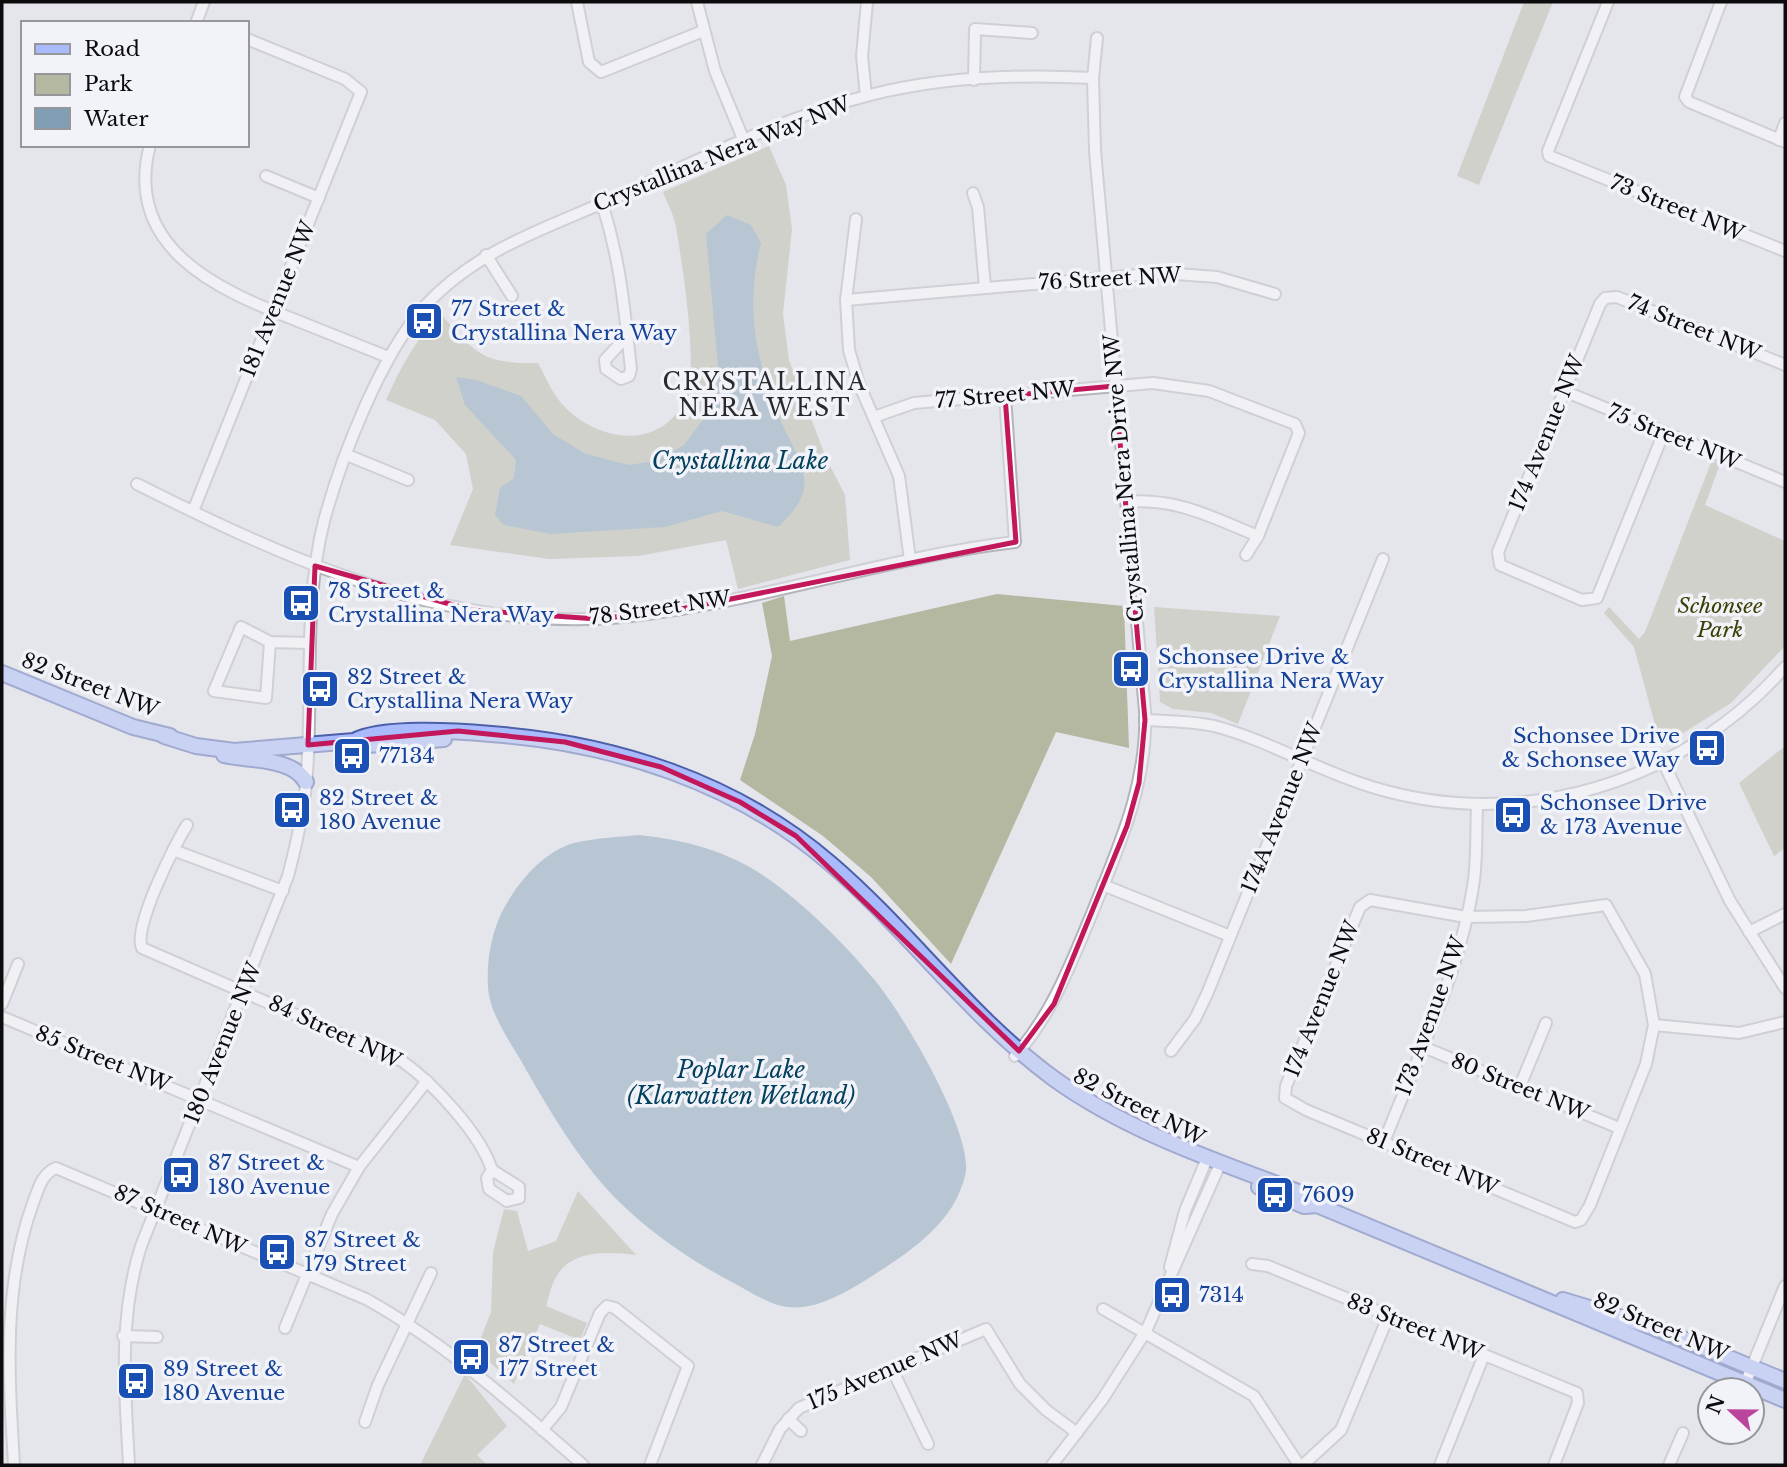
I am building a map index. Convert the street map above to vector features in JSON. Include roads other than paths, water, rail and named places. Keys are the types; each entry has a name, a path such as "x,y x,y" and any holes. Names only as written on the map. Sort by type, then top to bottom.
{"main road":[{"name":"82 Street NW","path":"2,673 132,727 196,746 234,751 354,741 364,746 494,734 565,742 632,758 740,802 779,824 831,864 1017,1053 1096,1105 1304,1206 1317,1205 1726,1376"},
{"name":"82 Street NW","path":"164,736 250,748"},
{"path":"196,746 236,758 286,765 301,774 306,782"},
{"name":"82 Street NW","path":"1522,1289 1659,1329 1785,1381"},
{"name":"82 Street NW","path":"1766,1392 1785,1400"}],"street":[{"path":"200,21 204,2"},
{"path":"577,2 589,62 596,71 607,72 703,31"},
{"path":"697,2 703,31 744,141"},
{"path":"866,96 862,56 867,2"},
{"name":"73 Street NW","path":"1608,2 1548,151 1549,156 1785,251"},
{"path":"1721,2 1685,97 1689,102 1782,141 1785,123"},
{"path":"974,80 975,29 1032,33"},
{"name":"Crystallina Nera Drive NW","path":"1017,1053 1054,1004 1134,806 1142,763 1145,720 1094,138 1093,78 1097,38"},
{"name":"181 Avenue NW","path":"193,511 359,99 359,88 248,39"},
{"name":"Crystallina Nera Way NW","path":"308,745 309,643 314,566 325,517 347,455 388,357 424,307 446,285 486,255 519,238 824,109 866,96 974,80 1026,75 1093,78"},
{"path":"150,147 146,190 157,225 181,259 212,284 388,357"},
{"path":"266,176 319,198"},
{"path":"973,193 978,207 985,287"},
{"path":"602,203 620,262 627,336"},
{"path":"856,219 846,300 853,367 899,476 910,560"},
{"path":"486,255 512,296"},
{"name":"76 Street NW","path":"846,300 1163,273 1197,275 1275,295"},
{"name":"74 Street NW","path":"1602,300 1617,297 1785,365"},
{"name":"174 Avenue NW","path":"1602,300 1498,552 1500,565 1582,600 1592,600 1599,594 1664,432"},
{"name":"77 Street NW","path":"874,416 914,403 1115,386 1166,384 1209,391 1289,422 1297,428 1298,438 1258,536"},
{"name":"75 Street NW","path":"1564,391 1785,482"},
{"name":"78 Street NW","path":"137,484 255,542 314,566 405,596 471,610 531,618 597,619 681,609 966,548 1015,542 1005,396"},
{"path":"347,455 408,480"},
{"path":"1126,502 1160,500 1181,505 1258,536 1246,555"},
{"name":"174A Avenue NW","path":"1171,1051 1199,1012 1383,559"},
{"path":"270,642 266,698 214,691 241,627 270,642 309,643"},
{"path":"1145,720 1215,727 1391,793 1476,805 1584,793 1664,764 1738,713 1785,667"},
{"name":"180 Avenue NW","path":"129,1465 123,1336 135,1266 283,891 299,831 308,745"},
{"path":"1664,764 1715,873 1785,988"},
{"name":"173 Avenue NW","path":"1384,1142 1445,988 1466,917 1474,878 1476,805"},
{"path":"187,825 173,850 283,891"},
{"name":"84 Street NW","path":"173,850 139,933 140,944 149,953 390,1054 426,1081 465,1124 492,1170"},
{"path":"1103,885 1230,936"},
{"name":"174 Avenue NW","path":"1284,1098 1286,1086 1363,902 1370,900 1466,917"},
{"path":"1466,917 1526,916 1606,905 1645,974 1654,1025 1646,1064 1619,1128"},
{"path":"1749,932 1785,914"},
{"path":"2,1004 18,964"},
{"name":"85 Street NW","path":"2,1017 359,1167"},
{"path":"1654,1025 1739,1033 1785,1022"},
{"path":"1520,1086 1546,1023"},
{"name":"80 Street NW","path":"1421,1046 1619,1128"},
{"path":"285,1328 332,1214 359,1167 426,1081"},
{"name":"81 Street NW","path":"1284,1098 1306,1110 1575,1222 1581,1220 1590,1205 1619,1128"},
{"path":"1052,1465 1146,1331 1164,1294 1185,1211 1213,1163"},
{"name":"87 Street NW","path":"5,1369 15,1274 32,1207 43,1179 51,1170 62,1169 145,1203 155,1212 366,1299 407,1321 452,1352 583,1465"},
{"name":"83 Street NW","path":"1252,1264 1268,1266 1577,1393 1578,1403 1554,1465"},
{"path":"365,1422 407,1321 431,1273"},
{"path":"1748,1376 1785,1286"},
{"path":"542,1430 561,1407 600,1313 607,1306 621,1311 688,1366 650,1465"},
{"path":"1103,1310 1146,1331 1254,1396 1301,1465 1341,1430 1388,1317"},
{"name":"175 Avenue NW","path":"762,1465 788,1419 799,1408 986,1329 1020,1384 1046,1410 1077,1433"},
{"path":"123,1336 157,1336"},
{"path":"1440,1465 1484,1355"},
{"path":"5,1369 14,1465"},
{"path":"892,1369 928,1444"},
{"name":"175 Avenue NW","path":"788,1419 801,1431"},
{"path":"1669,1465 1683,1433"}],"water":[{"name":"Crystallina Lake","path":"727,215 751,225 761,243 754,289 755,332 771,395 804,477 803,492 797,505 778,527 722,511 665,527 550,534 504,525 495,515 500,488 514,478 516,460 465,405 456,377 476,380 521,396 553,434 586,454 629,465 655,461 684,445 711,409 719,377 706,234"},
{"name":"Poplar Lake (Klarvatten Wetland)","path":"639,835 673,840 722,854 767,878 809,912 849,950 884,993 917,1043 948,1104 965,1157 965,1176 951,1209 928,1236 914,1247 860,1284 828,1300 805,1307 782,1306 769,1302 693,1260 639,1220 608,1190 574,1147 495,1015 488,987 492,941 504,908 522,881 546,857 564,846 590,840"}],"place":[{"name":"77 Street & Crystallina Nera Way","path":"424,321"},
{"name":"78 Street & Crystallina Nera Way","path":"301,603"},
{"name":"Schonsee Drive & Crystallina Nera Way","path":"1131,669"},
{"name":"82 Street & Crystallina Nera Way","path":"320,689"},
{"name":"Schonsee Drive & Schonsee Way","path":"1707,748"},
{"name":"77134","path":"352,756"},
{"name":"82 Street & 180 Avenue","path":"292,810"},
{"name":"Schonsee Drive & 173 Avenue","path":"1513,815"},
{"name":"87 Street & 180 Avenue","path":"181,1175"},
{"name":"7609","path":"1275,1195"},
{"name":"87 Street & 179 Street","path":"277,1252"},
{"name":"7314","path":"1172,1295"},
{"name":"87 Street & 177 Street","path":"471,1357"},
{"name":"89 Street & 180 Avenue","path":"136,1381"}],"district":[{"name":"CRYSTALLINA NERA WEST","path":"765,395"}],"park label":[{"name":"Schonsee Park","path":"1720,618"}]}
